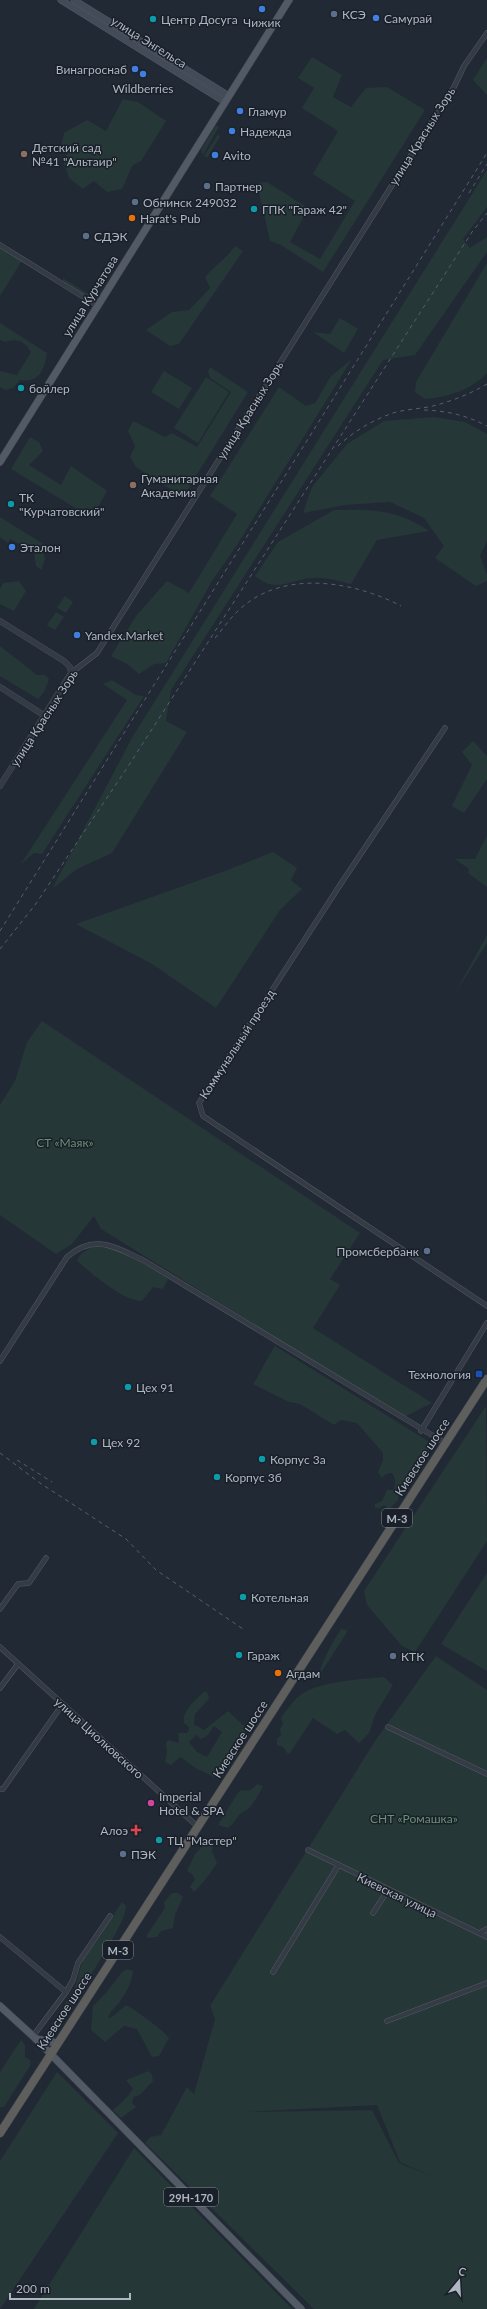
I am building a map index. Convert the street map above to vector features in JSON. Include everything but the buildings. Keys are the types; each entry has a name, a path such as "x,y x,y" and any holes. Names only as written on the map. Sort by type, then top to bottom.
{"highway":[{"name":"Киевское шоссе","path":"0,2133 487,1379"}],"main road":[{"name":"улица Энгельса","path":"61,0 227,99"},
{"name":"улица Энгельса","path":"74,0 227,99"},
{"name":"улица Курчатова","path":"0,462 289,0"},
{"path":"0,2006 34,2037 50,2055"},
{"path":"34,2037 57,2043"},
{"name":"29Н-170","path":"50,2055 301,2309"}],"street":[{"name":"улица Красных Зорь","path":"0,786 71,673 96,653 446,100 464,66 487,33"},
{"path":"0,245 98,306"},
{"path":"0,621 64,661 70,667 71,673"},
{"path":"0,687 45,716"},
{"name":"Коммунальный проезд","path":"444,728 199,1103 203,1116 487,1306"},
{"path":"0,1361 60,1266 78,1248 86,1245 102,1243 114,1246 143,1260 421,1431 445,1443"},
{"path":"421,1431 487,1322"},
{"path":"0,1609 18,1584 29,1583 46,1558"},
{"name":"улица Циолковского","path":"0,1647 198,1827"},
{"path":"0,1688 18,1664"},
{"path":"1,1789 62,1704"},
{"path":"388,1727 487,1774"},
{"name":"Киевская улица","path":"308,1850 338,1866 480,1933 487,1938"},
{"path":"273,1972 338,1866"},
{"path":"373,1913 388,1890"},
{"path":"34,2037 66,1992 73,1980 78,1963 110,1916"},
{"path":"480,1933 487,1929"},
{"path":"0,1937 66,1992"},
{"path":"387,2021 487,1983"}],"green space":[{"path":"312,57 342,75 333,97 351,107 366,88 387,87 425,110 323,272 281,245 270,241 257,183 267,182 308,208 290,242 320,259 355,201 313,174 338,131 302,108 314,88 298,78"},
{"path":"487,58 487,95 473,80"},
{"path":"123,99 138,102 166,121 141,161 132,166 122,189 107,192 94,181 83,189 69,178 63,161 68,153 61,146 64,133 87,120 106,131"},
{"path":"216,125 219,127 203,155 201,149"},
{"path":"218,134 220,137 207,158 204,156"},
{"path":"487,170 487,207 463,239 470,248 487,237 487,252 415,355 383,360 171,690 166,721 187,732 112,853 77,869 52,889 133,736"},
{"path":"0,246 23,259 0,296"},
{"path":"235,246 243,251 179,344 170,346 146,330 172,312 189,310 210,288 205,277 228,255"},
{"path":"487,263 487,373 474,384 459,392 425,399 415,392 416,382"},
{"path":"63,278 90,295 88,298 63,282"},
{"path":"340,318 358,329 344,353 313,332 330,334"},
{"path":"0,323 47,353 42,370 36,378 32,380 20,380 13,388 5,390 0,387 0,371 17,375 31,352 26,345 20,341 14,340 5,342 0,340"},
{"path":"352,359 237,545 212,581 166,663 154,664 139,674 127,664 111,656 136,616 167,581 189,593 237,514 210,496 279,387 306,406 315,403 331,376"},
{"path":"210,367 248,392 183,497 136,467 130,457 135,446 128,431 133,421 165,437 172,433 197,447 231,392 210,378 208,371"},
{"path":"164,371 192,388 179,409 151,392"},
{"path":"206,377 229,392 198,443 174,428"},
{"path":"434,417 465,422 487,434 487,541 480,556 487,574 487,581 476,586 435,558 444,546 424,518 390,502 345,505 303,513 312,487 347,444 384,421"},
{"path":"30,437 39,442 43,451 29,465 61,485 71,466 107,491 92,518 11,469"},
{"path":"334,510 361,510 394,514 417,523 429,531 377,540 351,584 332,579 311,578 279,585 264,582 255,576 278,542"},
{"path":"0,517 45,545 43,551 45,559 41,570 36,566 34,552 10,539 8,543 0,537"},
{"path":"19,581 26,591 14,611 0,604 0,589 3,583"},
{"path":"65,596 73,602 66,613 57,608"},
{"path":"56,612 64,617 55,630 47,625"},
{"path":"0,646 37,675 45,675 49,679 44,692 38,699 0,676"},
{"path":"112,680 136,695 144,696 42,854 34,853 21,864 127,700 103,684"},
{"path":"473,741 487,756 487,779 464,813 452,806 472,765 462,752"},
{"path":"487,836 487,887 468,873 469,869 455,859 475,859"},
{"path":"273,852 297,868 291,880 302,889 280,910 216,1008 152,964 76,924 225,871"},
{"path":"487,935 487,943 453,997"},
{"name":"СТ «Маяк»","path":"42,1021 360,1233 330,1279 340,1285 313,1328 432,1403 404,1417 101,1229 94,1216 72,1244 56,1254 0,1215 0,1105 15,1081 27,1042"},
{"path":"94,1246 114,1249 133,1257 151,1268 168,1279 163,1289 153,1287 142,1301 134,1300 117,1292 77,1261 86,1250"},
{"path":"275,1346 428,1441 429,1450 426,1459 412,1477 403,1482 398,1500 389,1509 384,1505 380,1508 375,1508 375,1504 382,1501 387,1490 393,1490 395,1483 394,1478 392,1473 386,1474 382,1478 378,1472 383,1460 383,1453 357,1423 341,1420 334,1425 300,1404 289,1402 253,1384"},
{"path":"486,1406 487,1541 415,1652 402,1646 367,1605 364,1591"},
{"path":"487,1573 487,1671 441,1644"},
{"path":"341,1629 347,1630 346,1634 320,1674 322,1664"},
{"name":"СНТ «Ромашка»","path":"436,1656 487,1690 487,2309 314,2309 145,2143 150,2137 161,2135 187,2087 194,2094 215,2019 210,2006 375,1741","holes":["377,2105 400,2162 429,2175 399,2163 372,2110 247,2112"]},
{"path":"384,1677 393,1685 375,1715 369,1733 359,1743 345,1730 337,1734 313,1718 290,1753 288,1754 283,1747 277,1745 277,1739 281,1735 280,1729 283,1724 281,1718 292,1703 303,1693 334,1683"},
{"path":"204,1692 207,1692 209,1699 195,1714 194,1724 204,1730 228,1711 247,1729 214,1777 197,1769 180,1757 171,1765 165,1762 167,1752 166,1743 168,1740 179,1743 178,1733 187,1733 189,1727 184,1723 185,1714 193,1702","holes":["214,1726 222,1732 207,1757 197,1752 189,1742 196,1735 201,1739 207,1736"]},
{"path":"257,1784 263,1786 250,1807 240,1814 234,1823 228,1828 218,1825 237,1794 241,1790 246,1791 254,1788"},
{"path":"208,1841 213,1845 212,1851 217,1863 194,1892 190,1887 195,1879 192,1874 187,1871 195,1854"},
{"path":"172,1893 178,1893 183,1897 175,1915 173,1928 161,1931 157,1937 147,1938 147,1935 165,1908 164,1902"},
{"path":"122,1902 126,1906 124,1916 108,1947 57,2027 53,2029 52,2024 75,1988 82,1962"},
{"path":"127,1969 133,1971 127,1990 108,2018 112,2017 126,2005 149,2020 169,2038 159,2056 152,2057 137,2029 124,2026 105,2042 91,2030 93,2006 106,1993 122,1972"},
{"path":"21,2040 25,2045 25,2057 30,2060 30,2066 4,2107 0,2107 0,2072"},
{"path":"149,2071 152,2075 153,2081 140,2095 134,2097 132,2103 136,2107 121,2118 113,2110 133,2089 126,2080"},
{"path":"57,2072 118,2133 0,2309 0,2161"},
{"path":"134,2148 292,2309 34,2309"}],"railway":[{"path":"0,931 487,153"},
{"path":"469,193 487,164"},
{"path":"0,949 35,905 127,768 472,232 487,213"},
{"path":"338,446 357,431 393,413 447,402 487,384"},
{"path":"424,410 456,414 487,426"},
{"path":"215,638 236,613 256,597 276,589 297,584 318,583 340,585 362,590 401,606"},
{"path":"0,1453 40,1483 126,1539 156,1570 243,1629"},
{"path":"17,1460 52,1482"}],"place":[{"name":"Чижик","path":"262,9"},
{"name":"КСЭ","path":"334,14"},
{"name":"Самурай","path":"376,18"},
{"name":"Центр Досуга","path":"153,19"},
{"name":"Винагроснаб","path":"135,69"},
{"name":"Wildberries","path":"143,74"},
{"name":"Гламур","path":"240,111"},
{"name":"Надежда","path":"232,131"},
{"name":"Детский сад №41 \"Альтаир\"","path":"24,154"},
{"name":"Avito","path":"215,155"},
{"name":"Партнер","path":"207,186"},
{"name":"Обнинск 249032","path":"135,202"},
{"name":"ГПК \"Гараж 42\"","path":"254,209"},
{"name":"Harat's Pub","path":"132,218"},
{"name":"СДЭК","path":"86,236"},
{"name":"бойлер","path":"21,388"},
{"name":"Гуманитарная Академия","path":"133,485"},
{"name":"ТК \"Курчатовский\"","path":"11,504"},
{"name":"Эталон","path":"12,547"},
{"name":"Yandex.Market","path":"77,635"},
{"name":"Промсбербанк","path":"427,1251"},
{"name":"Технология","path":"479,1374"},
{"name":"Цех 91","path":"128,1387"},
{"name":"Цех 92","path":"94,1442"},
{"name":"Корпус 3a","path":"262,1459"},
{"name":"Корпус 3б","path":"217,1477"},
{"name":"Котельная","path":"243,1597"},
{"name":"Гараж","path":"239,1655"},
{"name":"КТК","path":"393,1656"},
{"name":"Агдам","path":"278,1673"},
{"name":"Imperial Hotel & SPA","path":"151,1803"},
{"name":"Алоэ","path":"136,1830"},
{"name":"ТЦ \"Мастер\"","path":"159,1840"},
{"name":"ПЭК","path":"123,1854"}]}
